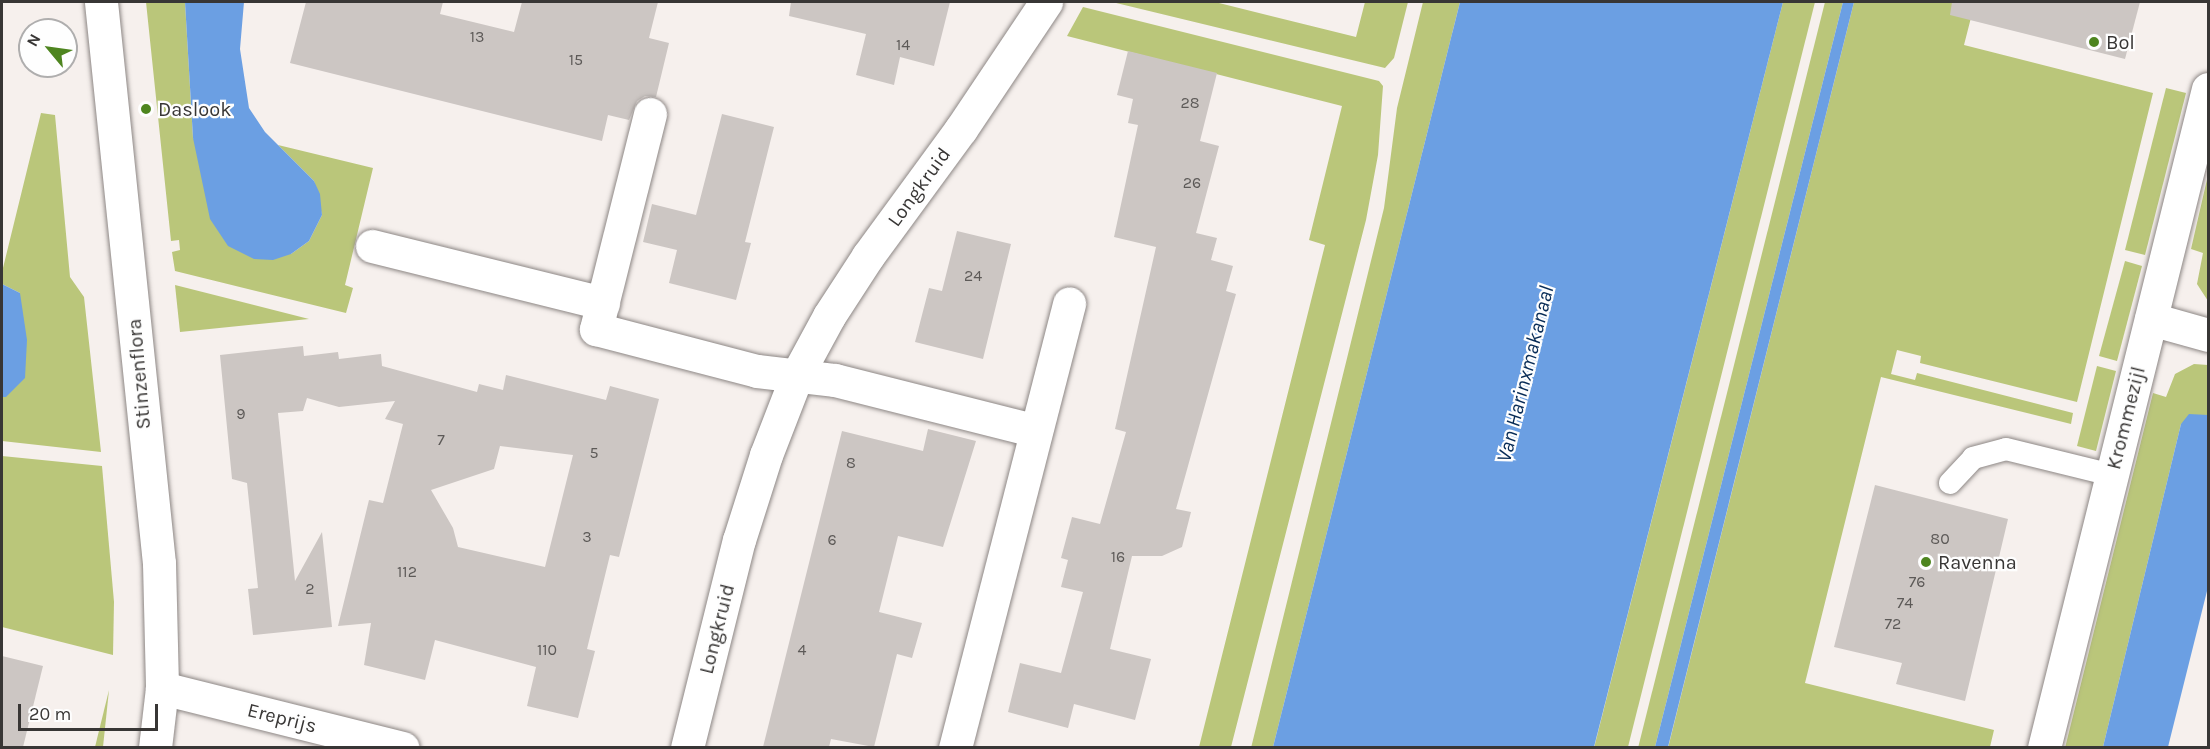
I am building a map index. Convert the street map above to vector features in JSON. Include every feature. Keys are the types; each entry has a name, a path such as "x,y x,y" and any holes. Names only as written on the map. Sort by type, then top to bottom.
{"street":[{"name":"Stinzenflora","path":"101,2 159,563 162,688 155,747"},
{"name":"Longkruid","path":"687,747 739,540 766,455 797,375 829,316 861,266 961,129 1046,2"},
{"name":"Krommezijl","path":"2044,747 2208,89"},
{"path":"650,114 596,329 757,371 835,380 1036,431"},
{"path":"372,246 603,303"},
{"path":"955,747 1069,303"},
{"path":"2151,319 2208,334"},
{"name":"Ereprijs","path":"162,688 404,747"}],"lane":[{"path":"1950,483 1973,458 2006,448 2112,475"}],"green space":[{"path":"146,2 185,2 193,138 291,254 309,241 322,215 314,181 278,145 373,168 345,285 353,288 346,313 175,271 172,252 180,250 179,240 171,241"},
{"path":"1112,2 1215,2 1356,37 1365,2 1408,2 1394,58 1385,68"},
{"path":"1423,2 1460,2 1273,747 1251,748 1384,208 1397,108"},
{"path":"1783,2 1815,2 1628,747 1594,748"},
{"path":"1825,2 1843,2 1655,747 1638,748"},
{"path":"1854,2 1975,2 1964,45 2153,93 2077,402 1920,363 1921,356 1897,350 1891,374 1915,380 1917,373 2073,413 2071,424 1881,377 1805,683 1994,730 1990,747 1668,748"},
{"path":"1083,7 1379,81 1383,86 1378,155 1366,220 1231,747 1199,747 1325,245 1309,240 1342,106 1067,36"},
{"path":"2166,88 2186,93 2145,255 2125,250"},
{"path":"41,113 55,115 70,277 84,297 101,452 2,441 2,397 6,396 20,293 2,284 2,272"},
{"path":"2208,175 2208,301 2197,284 2203,253 2191,249"},
{"path":"2125,261 2142,266 2117,361 2099,356"},
{"path":"175,285 309,319 180,332"},
{"path":"2194,364 2208,365 2208,415 2181,424 2103,747 2065,748 2153,393 2166,397 2175,374"},
{"path":"2097,366 2116,371 2096,451 2077,446"},
{"path":"2,456 102,466 114,602 113,655 2,627"},
{"path":"109,690 103,747 95,747"}],"water":[{"path":"185,2 244,2 240,49 249,108 265,132 314,181 320,194 322,215 309,241 291,254 273,260 254,259 228,246 210,219 193,138"},
{"name":"Van Harinxmakanaal","path":"1460,2 1783,2 1594,747 1273,747"},
{"path":"1843,2 1854,2 1668,747 1655,747"},
{"path":"2,284 20,293 27,340 25,378 6,397 2,397"},
{"path":"2189,414 2208,415 2208,587 2168,747 2103,747 2181,424"}],"building":[{"path":"306,2 443,2 440,14 514,32 522,2 658,2 649,38 669,43 656,97 645,96 637,101 629,120 608,115 602,141 290,63"},
{"path":"791,2 950,2 934,66 900,57 894,85 856,75 866,34 789,16"},
{"name":"Bol","path":"1952,2 2140,2 2125,59 1950,15"},
{"path":"1128,51 1217,73 1200,141 1219,146 1196,233 1217,238 1211,260 1233,266 1226,291 1236,294 1176,509 1191,512 1182,547 1162,556 1132,556 1110,649 1151,659 1135,720 1074,704 1068,728 1008,712 1020,663 1061,673 1083,592 1061,587 1068,560 1061,558 1072,517 1100,524 1126,432 1115,429 1156,247 1114,237 1138,125 1128,123 1133,99 1117,95"},
{"path":"722,114 774,127 745,242 751,243 736,300 669,283 677,250 643,242 652,204 696,215"},
{"path":"957,231 1011,244 983,359 915,342 929,288 942,291"},
{"path":"303,346 304,356 338,352 339,359 381,354 382,366 477,392 479,384 503,390 506,375 606,400 610,386 659,399 619,557 610,555 587,649 595,651 578,718 527,706 536,667 435,640 425,680 364,665 371,623 338,626 369,500 383,503 403,424 385,419 395,401 339,407 307,398 303,411 278,413 295,581 322,532 332,627 253,635 248,589 258,588 247,483 232,479 220,355","holes":["500,446 573,455 545,567 458,547 453,528 431,490 494,469"]},
{"path":"928,429 976,441 943,547 898,536 879,612 922,623 912,658 897,654 874,747 831,739 829,747 763,747 842,431 923,451"},
{"name":"Ravenna","path":"1875,485 2008,519 1965,701 1896,684 1902,663 1834,647"},
{"path":"2,656 43,666 23,747 2,747"}],"place":[{"name":"Bol","path":"2094,42"},
{"name":"Daslook","path":"146,109"},
{"name":"Ravenna","path":"1926,562"}]}
